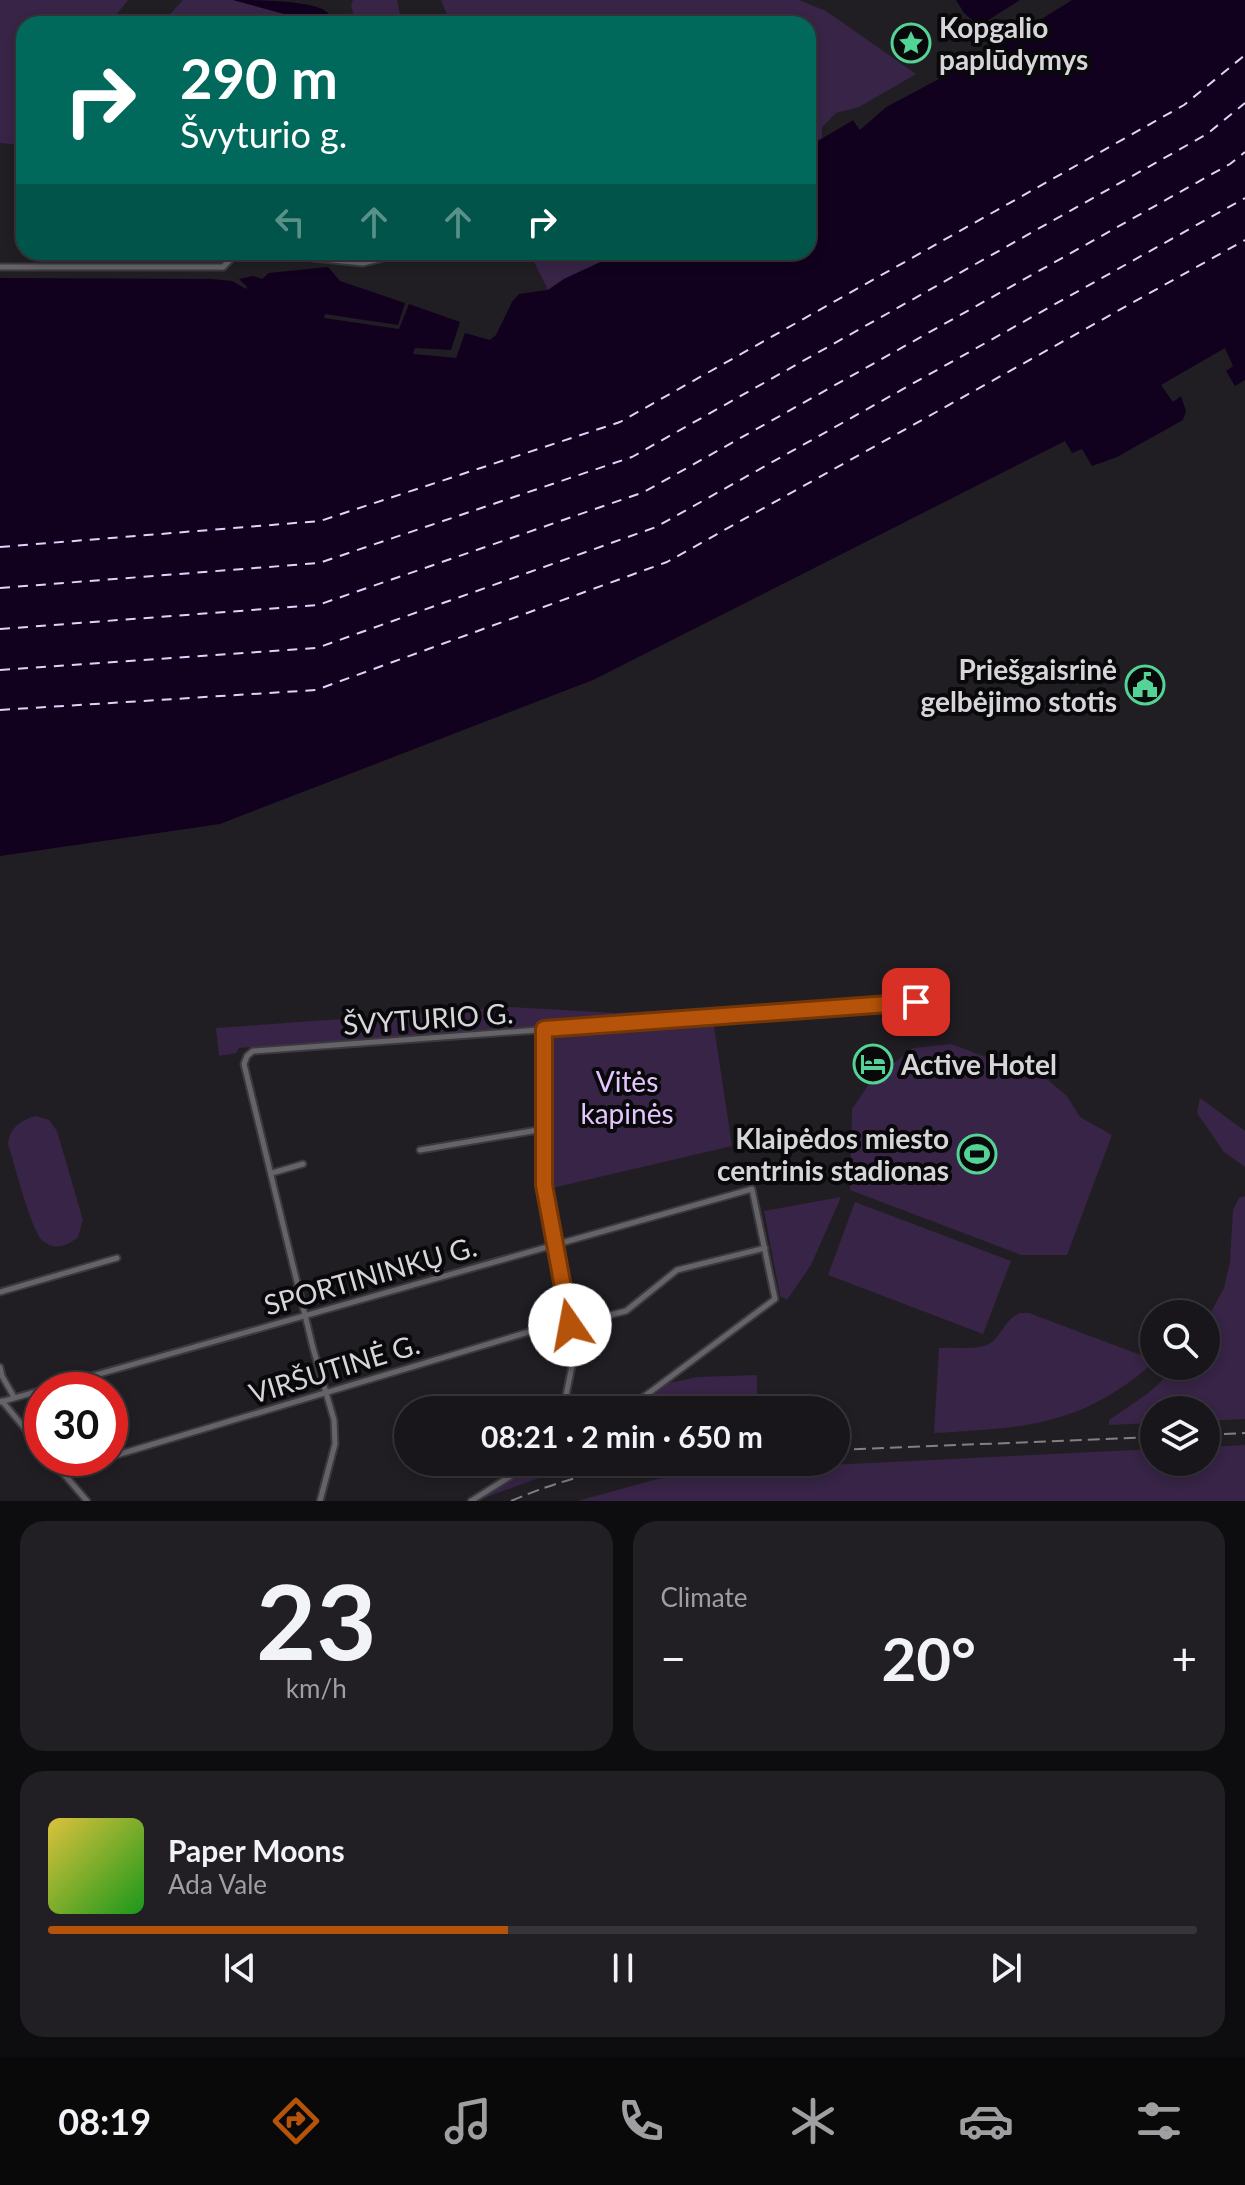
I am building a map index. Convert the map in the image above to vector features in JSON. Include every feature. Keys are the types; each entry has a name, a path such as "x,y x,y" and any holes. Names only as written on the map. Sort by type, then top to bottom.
{"street":[{"path":"0,267 223,267 230,260"},
{"path":"333,260 363,263 375,260"},
{"name":"ŠVYTURIO G.","path":"272,1173 244,1064 253,1051 870,1005 941,1004"},
{"path":"544,1029 544,1185 570,1322 574,1366 566,1396"},
{"path":"420,1150 544,1129"},
{"path":"303,1164 272,1173 336,1431 320,1501"},
{"name":"SPORTININKŲ G.","path":"1,1402 752,1189 765,1248"},
{"path":"645,1396 775,1299 765,1248"},
{"name":"VIRŠUTINĖ G.","path":"128,1452 327,1391 570,1322 626,1311 677,1270 765,1248"},
{"path":"0,1292 117,1258"},
{"path":"0,1367 14,1397"},
{"path":"1,1402 24,1428"},
{"path":"65,1476 87,1501"},
{"path":"471,1501 511,1476"}],"green space":[{"path":"0,0 128,0 115,16 16,16 16,144 0,143"},
{"path":"183,0 233,0 292,16 168,16"},
{"path":"353,0 397,0 400,16 354,16"},
{"path":"441,0 799,0 826,11 916,74 859,107 836,113 822,127 822,138 816,142 816,16 448,16"},
{"path":"533,260 605,260 564,279 548,290"},
{"path":"788,1003 788,1007 239,1048 236,1053 219,1056 216,1028 510,1007 616,1013"},
{"name":"Vitės kapinės","path":"713,1020 732,1146 548,1189 553,1031"},
{"name":"Klaipėdos miesto centrinis stadionas","path":"951,1044 1048,1080 1067,1096 1080,1117 1112,1135 1067,1255 1021,1255 850,1190 852,1109 871,1081 913,1048"},
{"path":"1200,1098 1245,1131 1245,1167 1224,1152 1197,1113"},
{"path":"36,1116 49,1120 57,1131 83,1220 78,1237 61,1246 47,1244 38,1235 8,1144 17,1125"},
{"path":"1245,1196 1245,1419 1220,1420 1220,1396 1144,1396 1162,1380 1220,1380 1220,1300 1217,1300 1224,1288 1230,1262 1233,1210 1239,1198"},
{"path":"841,1197 811,1265 787,1300 780,1296 764,1211"},
{"path":"855,1202 1011,1261 983,1334 828,1275"},
{"path":"1020,1313 1029,1313 1140,1355 1140,1373 1102,1399 1051,1420 997,1429 934,1433 939,1348 987,1345 1011,1318"},
{"path":"757,1375 757,1396 651,1396 669,1383 698,1377"},
{"path":"1140,1399 1140,1424 1109,1425 1109,1420"},
{"path":"1245,1445 1245,1501 577,1501 668,1476 850,1476 850,1464 1140,1450 1140,1476 1220,1476 1220,1446"},
{"path":"516,1476 544,1476 476,1501"}],"shaded area":[{"path":"233,0 310,5 327,12 329,16 292,16"},
{"path":"956,0 1020,0 979,26 964,13"},
{"path":"1072,0 1245,0 1245,380 1235,386 1226,371 1233,366 1225,348 1161,385 1173,402 1181,396 1186,411 1183,420 1117,457 1092,466 1082,449 1072,453 1065,441 593,680 220,824 0,856 0,278 212,279 232,281 246,289 239,279 253,276 262,279 269,273 328,267 340,281 405,303 398,325 325,314 324,318 399,329 409,304 460,322 451,350 415,348 413,354 456,358 465,333 490,340 496,335 519,294 548,290 605,260 816,260 816,142 853,120 860,129 886,107 980,57"}],"pier":[{"path":"1064,0 1072,0 980,57 886,107 860,130 853,120 822,138 822,134 852,116 861,124 884,104 978,53"}],"ferry route":[{"path":"0,547 320,521 620,422 1184,105 1245,55"},
{"path":"0,588 319,563 632,457 1207,134 1245,103"},
{"path":"0,629 318,605 644,492 1230,164 1245,152"},
{"path":"0,670 317,648 656,527 1245,198"},
{"path":"0,710 316,690 667,562 1245,240"}],"railway":[{"path":"1220,1434 1245,1433"},
{"path":"850,1449 1140,1438"},
{"path":"511,1501 584,1476"}],"place":[{"name":"Kopgalio paplūdymys","path":"911,43"},
{"name":"Priešgaisrinė gelbėjimo stotis","path":"1145,685"},
{"name":"Active Hotel","path":"873,1064"},
{"name":"Klaipėdos miesto centrinis stadionas","path":"977,1154"}],"route":[{"path":"570,1325 544,1185 544,1029 916,1002"}]}
